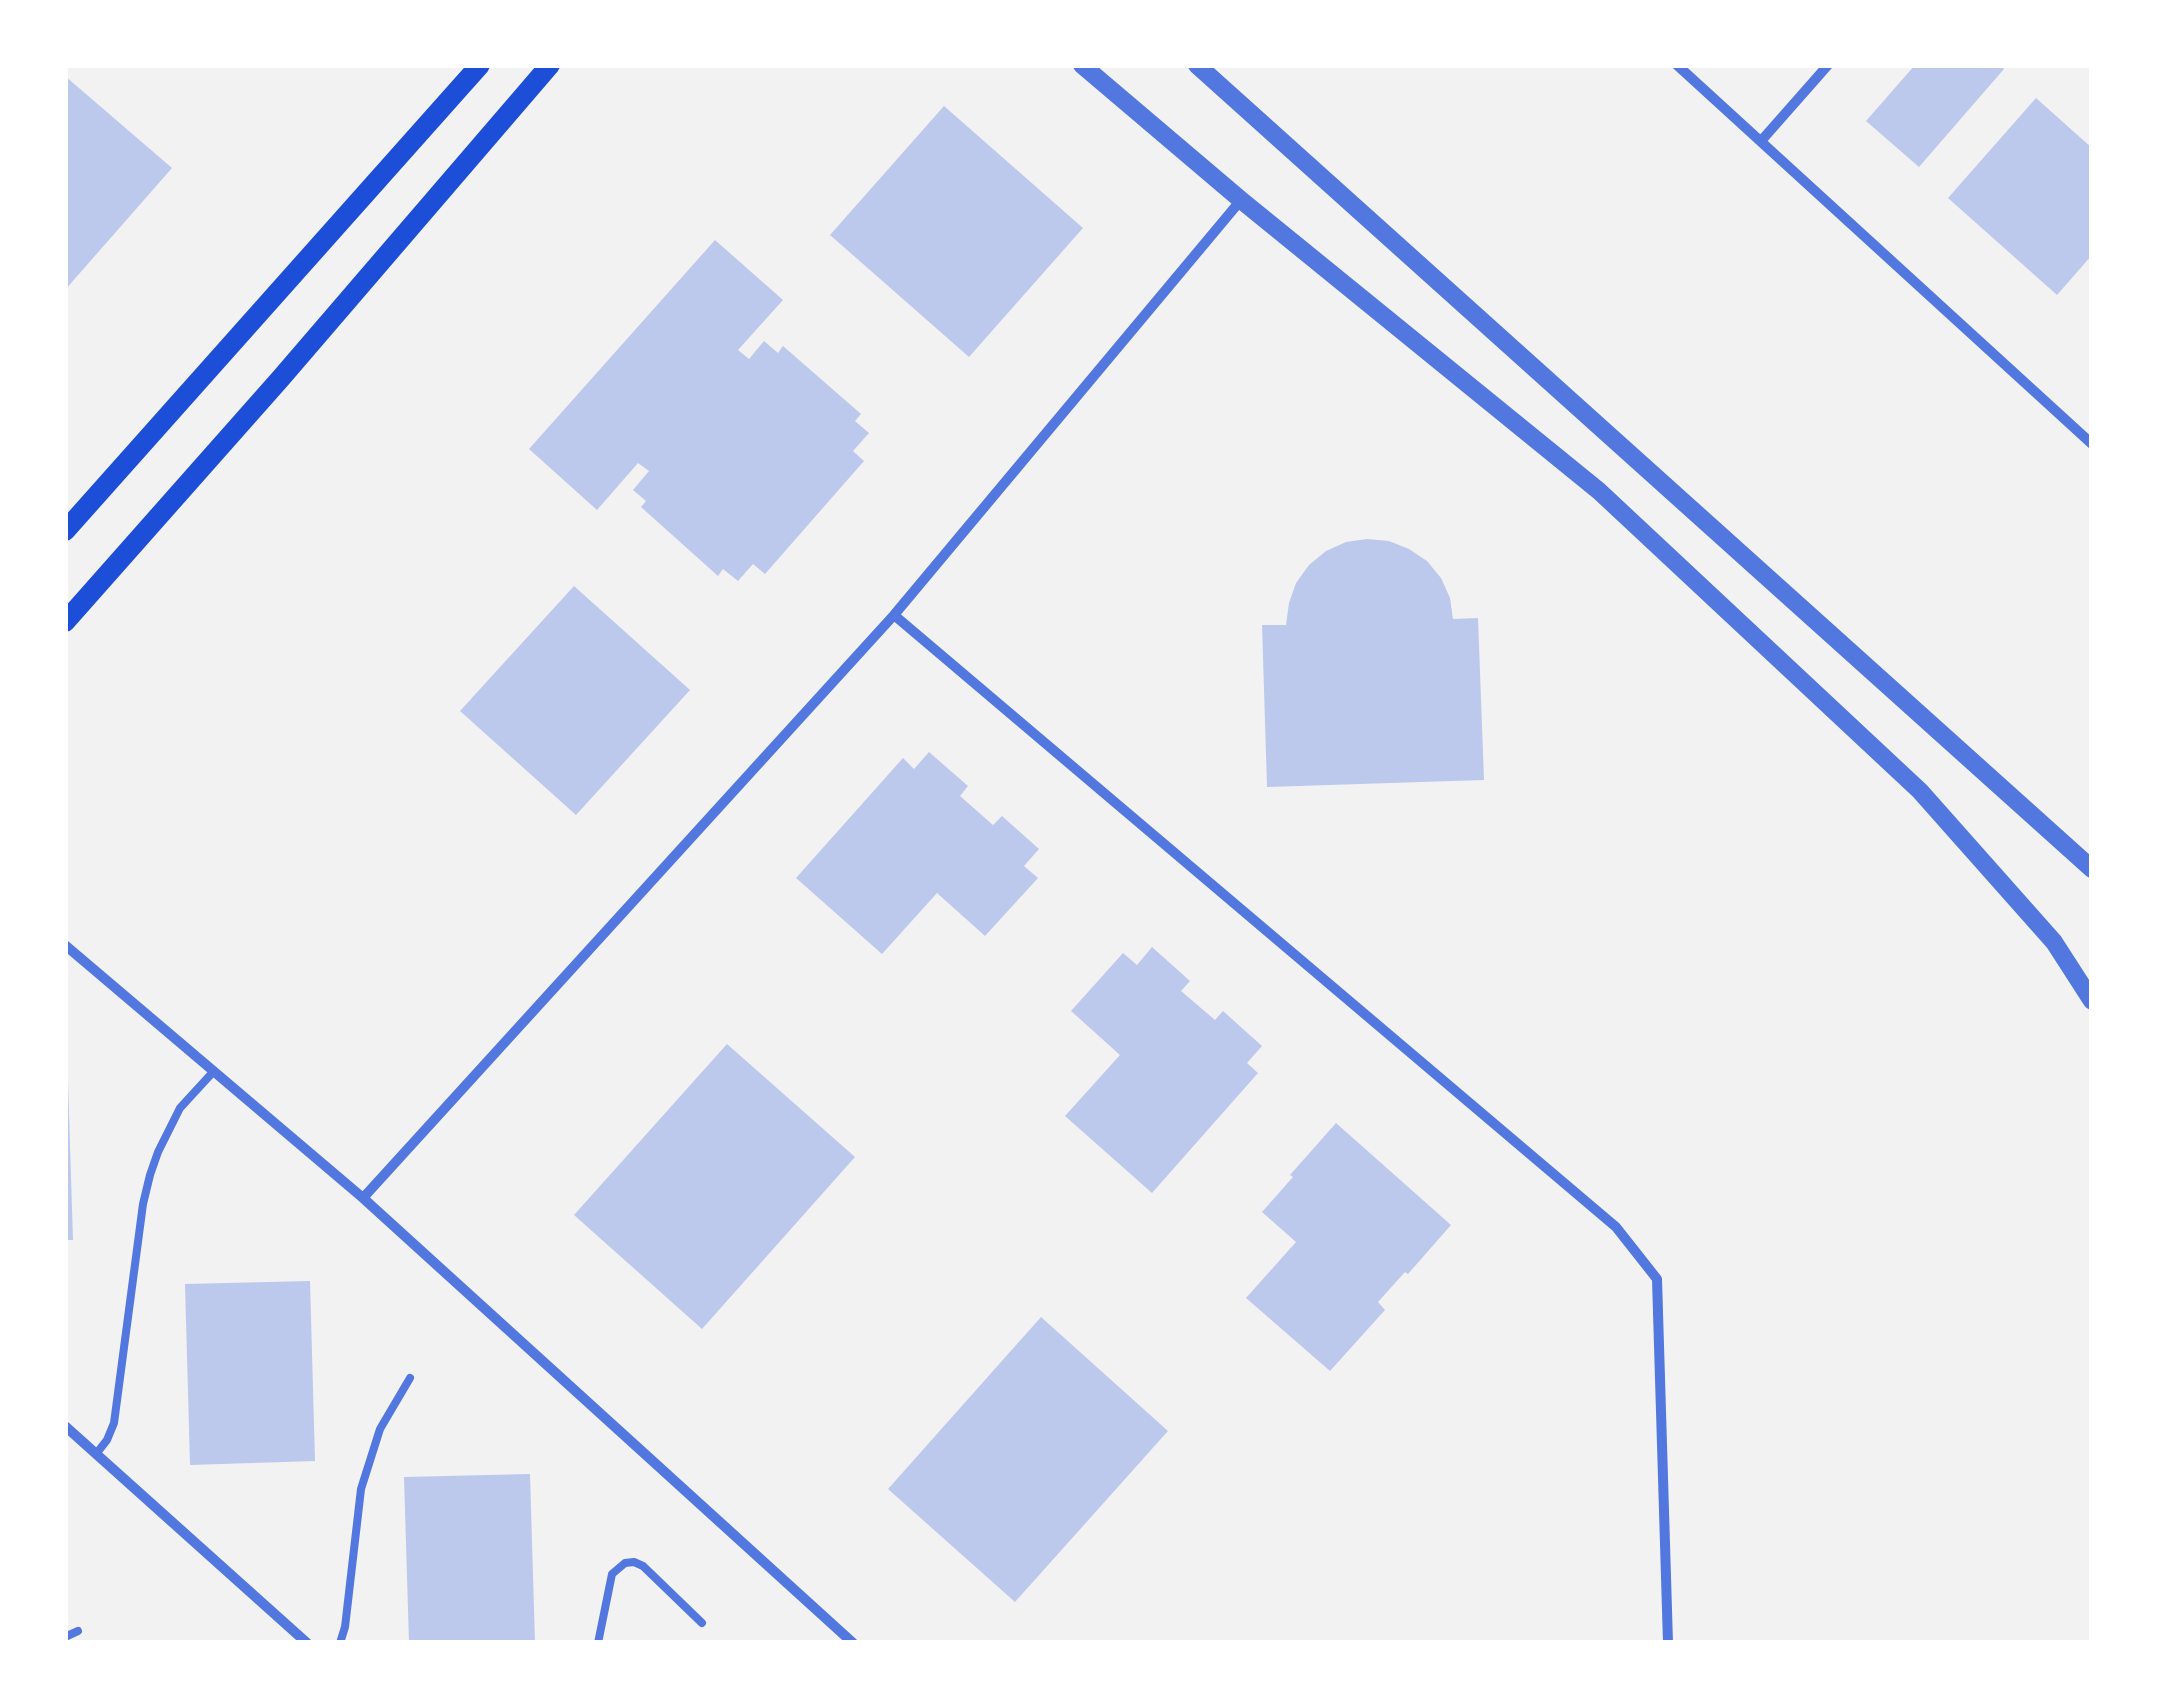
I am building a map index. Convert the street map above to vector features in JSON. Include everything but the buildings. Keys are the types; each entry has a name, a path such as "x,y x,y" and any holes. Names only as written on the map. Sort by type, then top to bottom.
{"main road":[{"path":"65,531 480,65"},
{"path":"65,622 550,65"}],"street":[{"path":"1082,65 1241,200 1599,491 1920,791 2054,942 2092,1001"},
{"path":"1198,65 2092,869"},
{"path":"1677,65 2092,444"},
{"path":"1761,141 1828,65"},
{"path":"363,1198 894,615 1241,200"},
{"path":"894,615 1616,1227 1657,1279 1668,1643"},
{"path":"65,945 363,1198 852,1643"},
{"path":"65,1426 308,1643"}],"lane":[{"path":"96,1454 114,1424 150,1176 180,1108 214,1072"},
{"path":"340,1643 365,1474 380,1428 410,1378"},
{"path":"598,1643 612,1574 625,1563 643,1566 702,1623"},
{"path":"65,1637 78,1631"}]}
